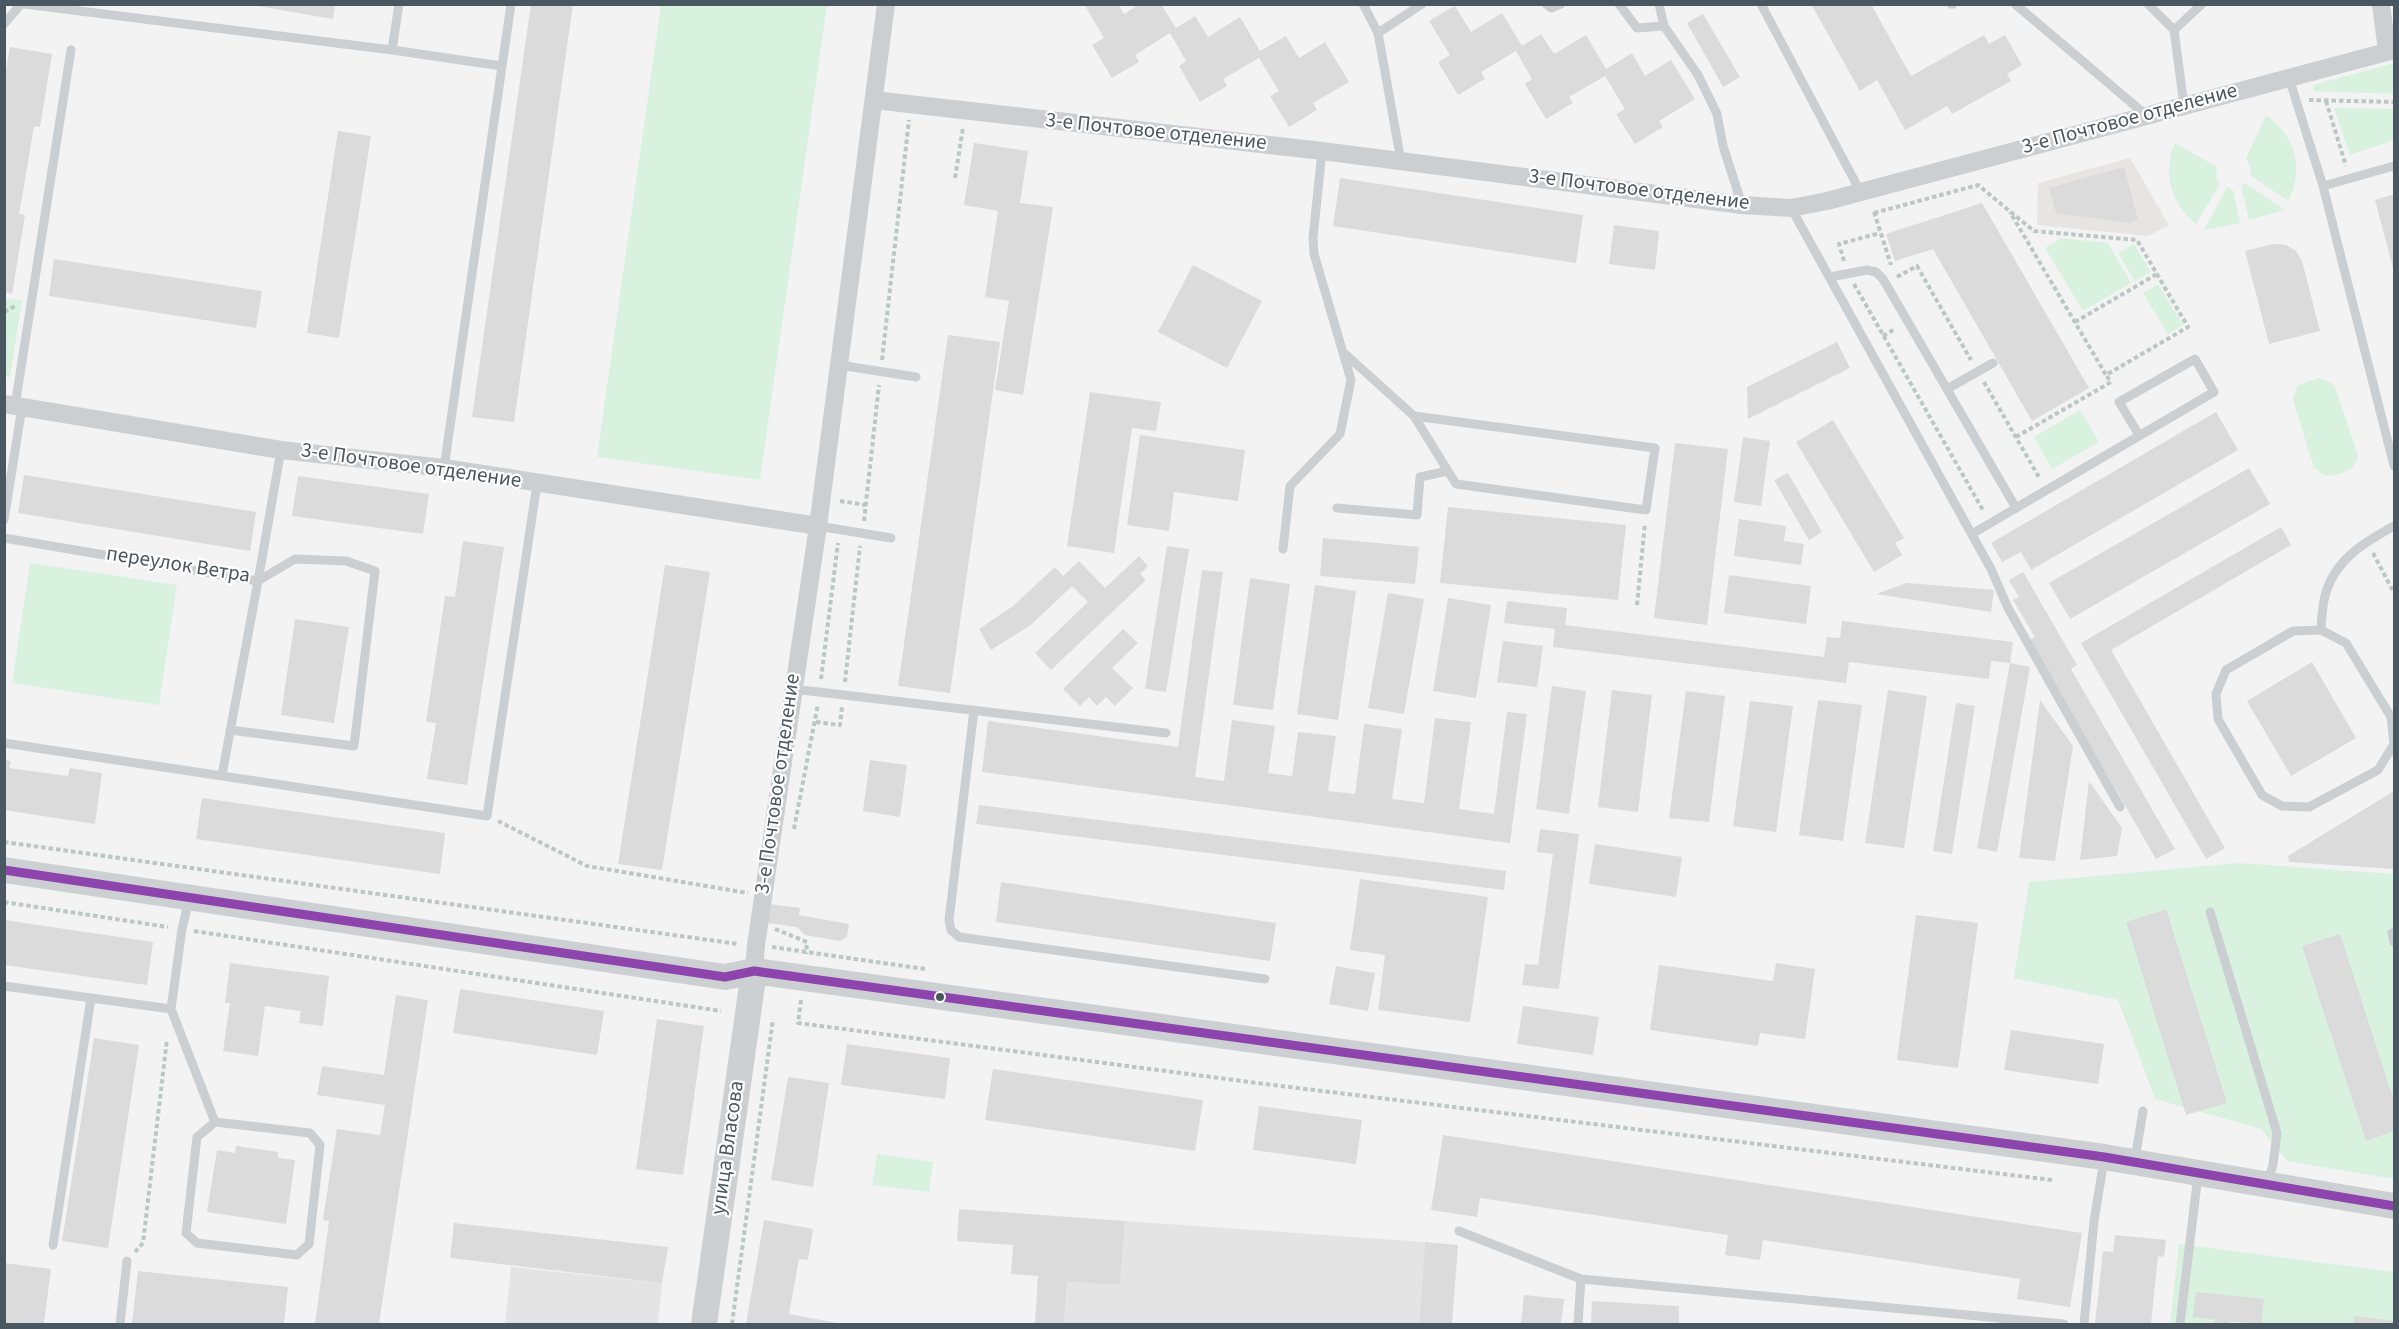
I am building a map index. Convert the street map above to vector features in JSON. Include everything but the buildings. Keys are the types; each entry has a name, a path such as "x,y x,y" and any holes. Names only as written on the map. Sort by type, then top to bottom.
{"main road":[{"path":"4,870 725,977 754,971 2104,1157 2394,1206"},
{"name":"улица Власова","path":"704,1324 754,971"}],"street":[{"name":"3-е Почтовое отделение","path":"754,971 818,526 886,4"},
{"name":"3-е Почтовое отделение","path":"874,100 1322,151 1742,205 1791,208 1827,201 2391,50 2380,4"},
{"name":"3-е Почтовое отделение","path":"14,406 281,450 444,468 818,526"}],"lane":[{"path":"4,24 22,4 393,50 502,66"},
{"path":"393,50 399,4"},
{"path":"444,468 511,4"},
{"path":"1363,4 1378,33 1401,161"},
{"path":"1378,33 1422,4"},
{"path":"1546,4 1551,8 1561,4"},
{"path":"1619,4 1637,28 1664,26"},
{"path":"1659,4 1664,26 1698,75 1717,114 1723,146 1742,205"},
{"path":"1761,4 1864,190"},
{"path":"2014,4 2146,115"},
{"path":"2148,4 2174,30 2184,106"},
{"path":"2174,30 2202,4"},
{"path":"4,520 14,406 70,50"},
{"path":"2289,78 2324,186 2394,466"},
{"path":"1283,549 1290,486 1340,434 1351,380 1314,254 1312,238 1322,151"},
{"path":"2324,186 2394,166"},
{"path":"1791,208 1991,569 2008,608 2120,807"},
{"path":"1830,277 1867,270 1876,272 1883,279 2016,508"},
{"path":"1343,352 1413,416 1456,484 1647,510 1655,448 1413,416"},
{"path":"1972,534 2214,392 2195,358 2120,402 2139,435"},
{"path":"1947,389 1993,363"},
{"path":"839,365 916,377"},
{"name":"переулок Ветра","path":"4,538 258,581 281,450"},
{"path":"1337,508 1417,514 1420,477 1448,471"},
{"path":"4,743 487,816 537,484"},
{"path":"818,526 891,538"},
{"path":"2321,630 2326,592 2342,561 2367,542 2394,526"},
{"path":"222,775 230,730 258,581 294,559 346,561 375,571 354,746 230,730"},
{"path":"2321,630 2346,642 2391,717 2394,744 2378,770 2309,807 2282,806 2262,795 2223,729 2218,719 2216,694 2226,670 2294,631 2321,630"},
{"path":"793,689 1166,733"},
{"path":"974,710 949,920 951,930 959,937 1265,979"},
{"path":"190,898 182,929 171,1009 214,1122"},
{"path":"2210,912 2277,1133 2273,1165 2267,1185"},
{"path":"4,986 171,1009"},
{"path":"53,1245 91,998"},
{"path":"2134,1162 2143,1111"},
{"path":"214,1122 310,1133 320,1145 309,1244 297,1255 197,1244 186,1233 197,1137 214,1122"},
{"path":"2084,1324 2094,1221 2104,1157"},
{"path":"2180,1324 2198,1173"},
{"path":"1458,1231 1581,1279 2064,1324"},
{"path":"120,1324 127,1261"},
{"path":"1578,1324 1581,1279"}],"path":[{"path":"2296,100 2394,102"},
{"path":"2326,101 2350,178"},
{"path":"863,534 911,104"},
{"path":"955,178 965,111"},
{"path":"1874,213 1978,185 2034,231 2137,240 2188,327 2106,375"},
{"path":"1864,190 1889,261 1898,277 1917,266 2041,481 2050,475"},
{"path":"2010,212 2110,382 2016,437"},
{"path":"1880,233 1839,244 1848,274 1985,514 2011,499"},
{"path":"2075,322 2157,274"},
{"path":"1637,605 1647,510"},
{"path":"794,833 816,722 839,541"},
{"path":"2367,542 2394,593"},
{"path":"816,722 840,725 860,545 850,543"},
{"path":"487,816 587,866 763,896"},
{"path":"4,902 721,1011"},
{"path":"764,925 807,942 798,1023 1265,1084 2052,1180"},
{"path":"127,1261 143,1243 171,1009"},
{"path":"732,1324 773,1019"}],"shaded area":[{"path":"2130,158 2169,225 2148,236 2037,225 2038,183"},
{"path":"1125,1221 1425,1242 1419,1324 1064,1324 1067,1282 1120,1285"},
{"path":"511,1267 662,1283 658,1324 505,1324"}],"green space":[{"path":"661,5 827,5 760,480 597,457"},
{"path":"2394,63 2394,94 2313,91 2314,85"},
{"path":"2334,108 2394,109 2394,140 2350,155"},
{"path":"2266,115 2284,133 2295,154 2296,177 2288,201 2250,175 2251,168 2246,158"},
{"path":"2175,143 2217,167 2216,178 2220,184 2196,224 2180,207 2171,187 2169,165"},
{"path":"2245,183 2285,210 2249,220 2241,187"},
{"path":"2227,187 2233,190 2240,223 2204,230"},
{"path":"2061,238 2108,243 2131,283 2083,311 2045,248"},
{"path":"2134,244 2151,272 2135,281 2118,253"},
{"path":"2158,284 2183,325 2168,334 2143,293"},
{"path":"4,298 22,300 10,377 5,376"},
{"path":"2319,378 2330,382 2335,387 2358,455 2357,461 2346,472 2325,476 2314,468 2293,400 2296,388 2300,384"},
{"path":"2080,410 2099,442 2052,469 2034,437"},
{"path":"30,563 177,585 159,705 12,683"},
{"path":"2239,863 2394,874 2394,1179 2287,1161 2261,1129 2155,1099 2118,1000 2014,978 2029,882"},
{"path":"877,1154 933,1162 929,1192 872,1185"},
{"path":"2179,1244 2394,1272 2394,1324 2170,1324"}],"transit line":[{"path":"4,870 725,977 754,971 2104,1157 2394,1206"}]}
